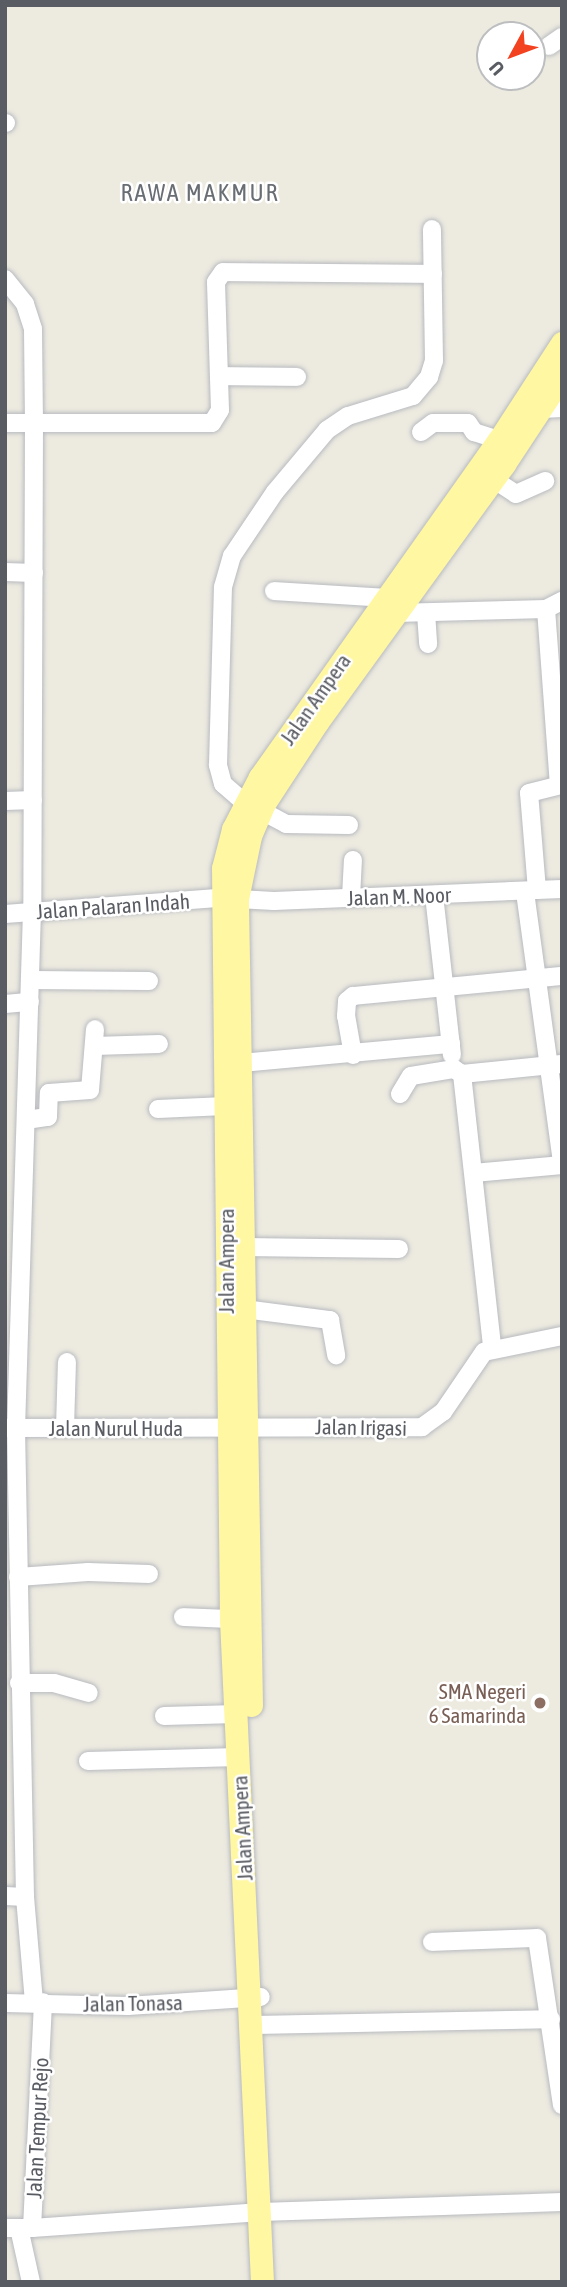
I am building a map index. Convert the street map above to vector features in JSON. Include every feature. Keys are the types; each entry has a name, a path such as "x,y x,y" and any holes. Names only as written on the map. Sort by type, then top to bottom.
{"main road":[{"name":"Jalan Ampera","path":"272,2282 257,2024 248,1639 225,1105 233,829 252,806 472,494 499,440 562,343"},
{"name":"Jalan Ampera","path":"472,494 493,479 551,409 562,376"},
{"name":"Jalan Ampera","path":"229,898 241,1063 244,1309 231,1619 256,1997"},
{"name":"Jalan Ampera","path":"262,2282 266,2212"}],"street":[{"path":"349,825 286,824 252,806 223,785 218,765 223,587 232,556 275,492 327,430 348,416 395,404 421,390 434,361 432,229"},
{"path":"5,423 206,426 218,418 220,376 216,282 223,272 433,274"},
{"name":"Jalan Tempur Rejo","path":"5,279 25,304 33,329 32,911 26,1120 10,1428 18,1577 19,1683 14,1805 38,2002 19,2228 31,2282"},
{"path":"220,376 297,377"},
{"path":"421,432 433,423 467,423 474,432 499,440"},
{"path":"493,479 516,494 545,481"},
{"path":"5,572 34,573"},
{"path":"274,591 426,612 554,605 560,785 529,793 531,891 540,979 556,1064 562,1164 474,1173"},
{"path":"426,612 428,644"},
{"path":"5,801 33,800"},
{"path":"351,897 353,860"},
{"name":"Jalan M. Noor","path":"229,898 434,895 562,889"},
{"path":"434,895 448,988 451,1044 458,1071 474,1173 492,1347 562,1336"},
{"name":"Jalan Palaran Indah","path":"5,915 229,898"},
{"path":"353,1055 346,1016 347,1001 353,996 562,976"},
{"path":"30,981 149,981"},
{"path":"5,1004 30,1002"},
{"path":"27,1092 90,1090 94,1038 159,1044"},
{"path":"241,1063 353,1055 451,1044"},
{"path":"400,1094 411,1076 556,1064"},
{"path":"26,1120 48,1117 49,1093"},
{"path":"158,1109 225,1105"},
{"path":"243,1247 399,1249"},
{"path":"244,1309 330,1320 336,1355"},
{"name":"Jalan Irigasi","path":"237,1428 431,1425 473,1364 492,1347"},
{"path":"65,1428 67,1362"},
{"name":"Jalan Nurul Huda","path":"10,1428 237,1428"},
{"path":"18,1577 88,1572 149,1574"},
{"path":"183,1617 231,1619"},
{"path":"19,1683 54,1684 89,1693"},
{"path":"164,1716 237,1714"},
{"path":"88,1761 239,1757"},
{"path":"5,1896 25,1896"},
{"path":"432,1942 537,1938 562,2105"},
{"name":"Jalan Tonasa","path":"5,2003 128,2006 256,1997"},
{"path":"257,2024 551,2019"},
{"path":"19,2228 266,2212 562,2202"}],"place":[{"name":"SMA Negeri 6 Samarinda","path":"540,1703"}],"district":[{"name":"RAWA MAKMUR","path":"200,193"}]}
